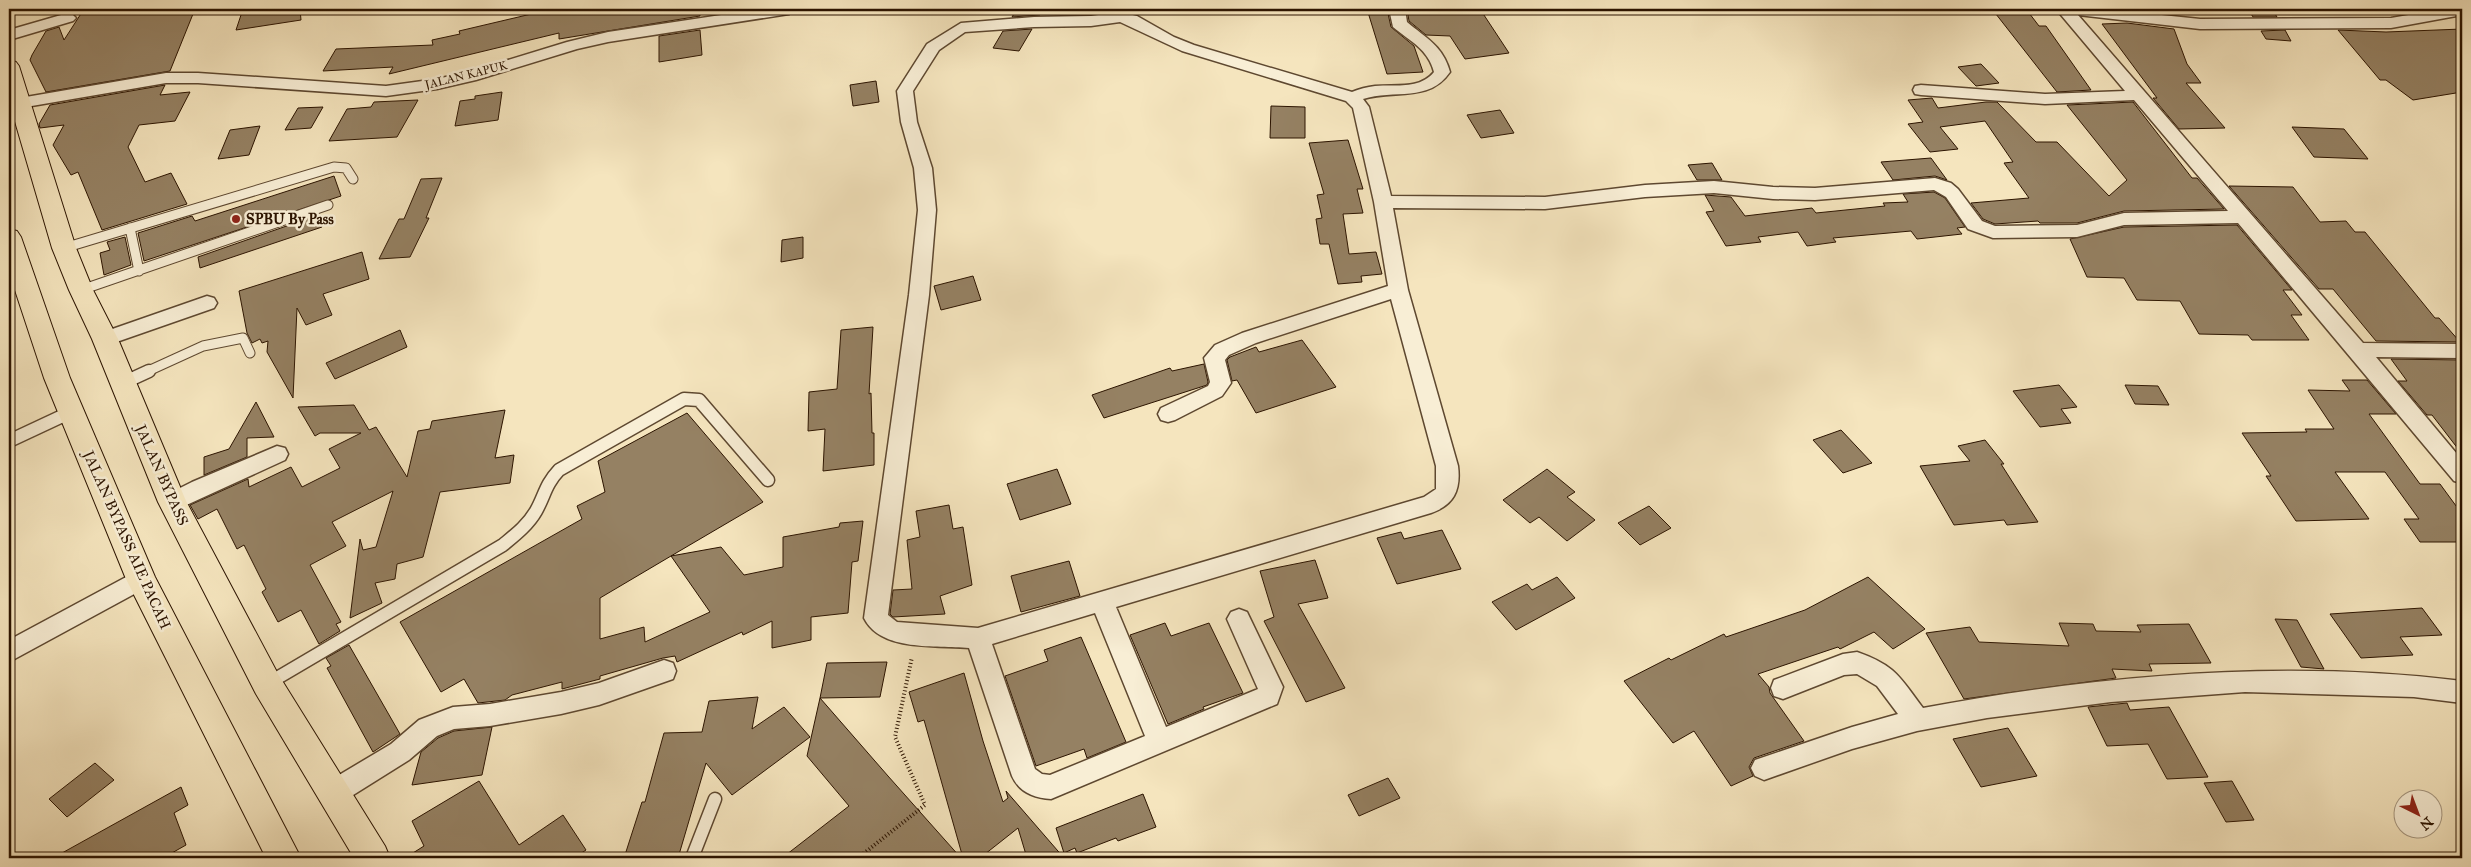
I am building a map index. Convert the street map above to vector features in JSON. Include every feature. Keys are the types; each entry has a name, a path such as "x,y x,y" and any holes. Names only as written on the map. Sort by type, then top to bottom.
{"highway":[{"name":"JALAN BYPASS","path":"9,66 64,248 81,290 105,339 172,502 267,684 372,858"},
{"name":"JALAN BYPASS AIE PACAH","path":"9,237 57,378 141,579 284,858"}],"street":[{"name":"JALAN KAPUK","path":"20,103 166,78 198,78 386,91 437,84 476,75 573,45 608,37 789,9"},
{"path":"1352,97 1373,91 1421,88 1436,82 1442,72 1439,59 1432,46 1399,24 1397,9"},
{"path":"2064,9 2200,24 2391,23 2462,10"},
{"path":"2064,9 2358,350 2462,475"},
{"path":"1121,13 1168,40 1188,48 1352,97 1361,107 1384,202 1398,290 1448,474 1448,491 1440,500 978,638 893,632 883,626 876,618 919,295 927,210 923,168 909,122 905,91 933,48 962,28 1034,22 1091,21 1121,13"},
{"path":"9,35 68,18"},
{"path":"1921,90 2045,99 2139,95"},
{"path":"1384,202 1545,203 1645,191 1714,187 1773,193 1815,194 1935,184 1945,187 1952,193 1975,225 1993,232 2076,231 2124,219 2244,217"},
{"path":"1168,414 1215,391 1221,383 1214,358 1222,350 1249,338 1398,290"},
{"path":"105,339 207,303"},
{"path":"2358,350 2462,351"},
{"path":"172,502 277,454"},
{"path":"9,652 141,579"},
{"path":"1102,602 1160,742"},
{"path":"978,638 1025,776 1031,782 1042,787 1051,787 1268,696 1271,687 1239,619"},
{"path":"1783,688 1843,665 1857,663 1873,669 1886,678 1917,720"},
{"path":"333,793 400,752 428,728 453,718 490,715 561,703 599,694 664,672"},
{"path":"1764,768 1852,738 1917,720 1987,707 2111,691 2244,681 2414,686 2462,692"}],"lane":[{"path":"64,248 334,167 344,166 349,170 353,179"},
{"path":"81,290 328,205"},
{"path":"130,228 139,271"},
{"path":"123,383 203,346 243,338 250,352"},
{"path":"267,684 502,545 521,530 536,511 548,482 559,470 684,400 700,400 768,480"},
{"path":"9,442 71,412"},
{"path":"692,858 715,799"}],"path":[{"path":"858,858 925,805 895,737 917,634"}],"building":[{"path":"84,9 195,9 170,71 46,92 30,60 32,55 46,31 59,27 64,40"},
{"path":"243,9 300,9 301,20 236,30"},
{"path":"544,9 699,9 700,16 559,39 559,33 389,74 393,67 323,71 336,49 433,45 432,40 460,34 459,31 544,11"},
{"path":"1017,9 1044,9 1040,15 1012,17"},
{"path":"1367,9 1387,9 1391,27 1414,46 1423,72 1387,74"},
{"path":"1407,9 1480,9 1509,53 1465,59 1450,36 1426,35 1409,21"},
{"path":"1992,9 2026,9 2039,26 2046,26 2091,90 2057,92"},
{"path":"2248,9 2272,9 2277,17 2253,17"},
{"path":"2127,23 2174,29 2187,64 2201,83 2186,83 2225,128 2179,129 2153,98 2157,98 2102,24"},
{"path":"1032,29 1019,51 993,48 1003,31"},
{"path":"2462,29 2462,92 2413,100 2386,80 2380,80 2338,30 2386,32"},
{"path":"700,30 702,55 659,62 659,36"},
{"path":"2285,30 2291,41 2266,39 2261,31"},
{"path":"1981,64 1999,83 1976,86 1958,67"},
{"path":"876,81 879,102 853,106 850,85"},
{"path":"165,85 160,95 190,92 175,121 139,125 128,147 145,182 171,173 187,204 102,230 78,172 71,175 53,145 64,125 40,128 39,124 50,105"},
{"path":"502,92 498,120 455,126 460,101 475,99 475,96"},
{"path":"1932,98 1938,108 1997,102 2036,142 2057,142 2109,196 2127,180 2067,105 2133,102 2192,178 2197,178 2224,209 2124,211 2077,223 2040,223 2038,221 1995,224 1983,219 1971,203 2029,198 2004,163 2013,162 1985,121 1940,127 1958,149 1930,152 1908,124 1923,122 1908,100"},
{"path":"418,100 397,137 329,141 347,109 371,107 374,102"},
{"path":"1271,106 1305,107 1305,138 1270,138"},
{"path":"323,107 311,128 285,130 298,108"},
{"path":"1500,110 1514,133 1481,138 1467,115"},
{"path":"260,126 249,155 218,159 230,130"},
{"path":"2292,127 2344,129 2368,159 2314,157"},
{"path":"1348,140 1363,189 1357,189 1363,213 1343,214 1349,254 1376,252 1382,274 1361,276 1362,282 1338,284 1329,244 1320,244 1316,219 1322,218 1317,195 1324,194 1309,143"},
{"path":"1931,158 1947,180 1935,176 1893,180 1881,162"},
{"path":"1712,163 1722,180 1697,180 1688,165"},
{"path":"334,176 341,196 144,261 138,233 192,216 195,221"},
{"path":"442,178 426,218 429,218 410,257 379,259 399,219 404,219 421,179"},
{"path":"2229,186 2293,187 2320,222 2346,221 2355,232 2365,232 2435,318 2439,318 2460,342 2376,341 2333,289 2319,289"},
{"path":"1934,192 1945,198 1965,227 1957,228 1962,234 1917,239 1911,231 1833,238 1836,242 1807,246 1798,232 1758,237 1761,242 1726,246 1706,212 1714,211 1705,195 1731,197 1745,216 1812,208 1816,213 1885,206 1883,203 1908,202 1903,194"},
{"path":"318,215 322,227 200,268 198,257"},
{"path":"2237,225 2292,290 2283,290 2302,315 2291,315 2309,340 2252,340 2248,335 2199,334 2180,301 2137,300 2124,278 2087,277 2070,239 2124,227"},
{"path":"125,237 131,265 104,275 100,253 110,250 107,242"},
{"path":"803,237 803,258 781,262 782,240"},
{"path":"362,252 369,279 323,294 332,315 306,325 297,308 293,398 267,352 268,341 262,343 260,339 252,343 247,333 239,291"},
{"path":"973,276 981,300 941,310 934,286"},
{"path":"873,327 869,394 871,393 872,433 874,433 874,465 823,471 825,429 808,431 809,392 837,389 841,330"},
{"path":"400,330 407,347 335,379 326,363"},
{"path":"1302,340 1336,387 1256,413 1237,380 1232,381 1227,360 1230,357 1256,347 1259,352"},
{"path":"2391,359 2462,360 2462,454 2432,415 2427,415 2398,381 2407,381"},
{"path":"1204,364 1207,385 1104,418 1092,395 1170,368 1172,371"},
{"path":"2342,380 2367,380 2396,414 2369,414 2420,484 2440,484 2462,514 2462,542 2420,542 2404,519 2419,519 2385,472 2335,472 2369,519 2296,521 2266,476 2271,476 2242,433 2307,432 2305,429 2334,429 2308,390 2350,391"},
{"path":"2059,385 2077,407 2061,409 2071,423 2040,427 2013,391"},
{"path":"2125,385 2158,386 2169,405 2135,404"},
{"path":"256,402 274,437 247,438 247,457 204,475 204,457 229,449"},
{"path":"354,405 369,430 376,427 407,477 418,431 430,429 432,421 505,410 495,458 514,455 510,483 440,492 423,557 397,564 395,579 375,583 382,603 350,618 360,539 363,550 376,547 393,491 332,522 346,546 310,565 341,622 336,624 340,631 319,644 301,610 278,622 262,592 266,589 244,545 237,549 217,509 198,519 190,505 248,479 249,487 291,467 302,487 340,468 329,449 361,433 320,433 315,436 298,407"},
{"path":"687,413 763,502 671,556 721,547 744,575 783,567 783,537 839,527 840,523 863,521 858,561 852,562 848,613 811,617 811,640 772,648 772,621 743,635 742,632 677,662 675,656 663,658 600,676 600,679 562,689 562,682 512,695 505,700 478,703 464,679 441,692 400,622 582,519 577,506 605,492 598,461","holes":["671,556 710,612 645,642 644,627 600,639 600,598"]},
{"path":"1841,430 1872,463 1843,473 1813,440"},
{"path":"1985,440 2004,464 2001,464 2038,522 2007,525 2004,520 1954,525 1920,466 1970,461 1958,446"},
{"path":"1057,469 1071,504 1020,520 1007,484"},
{"path":"1547,469 1575,492 1567,497 1595,520 1567,541 1539,517 1530,523 1503,500"},
{"path":"949,505 953,529 963,527 972,585 940,596 945,614 893,617 890,614 893,590 912,589 907,540 920,537 916,511"},
{"path":"1649,506 1671,528 1640,545 1618,523"},
{"path":"1442,530 1461,569 1397,584 1377,538 1401,532 1404,539"},
{"path":"1315,560 1328,598 1298,604 1345,688 1306,702 1264,621 1274,617 1260,571"},
{"path":"1069,561 1080,596 1021,612 1011,576"},
{"path":"1557,577 1575,598 1516,630 1492,602 1527,584 1532,590"},
{"path":"1868,577 1925,629 1893,649 1874,632 1840,649 1838,647 1758,674 1769,687 1770,693 1804,741 1754,758 1749,767 1753,776 1731,786 1694,731 1673,743 1624,681 1669,658 1671,660 1724,634 1726,637 1805,610"},
{"path":"2422,608 2442,635 2400,637 2413,655 2361,658 2330,614"},
{"path":"2275,619 2297,620 2324,669 2301,667"},
{"path":"1165,623 1171,636 1209,623 1243,693 1203,707 1204,709 1168,724 1130,635"},
{"path":"2059,623 2093,624 2096,631 2141,632 2137,625 2189,624 2211,663 2149,664 2152,671 2112,669 2116,678 1964,699 1926,633 1970,627 1979,642 2069,646"},
{"path":"1081,637 1126,742 1087,758 1084,749 1036,766 1005,676 1048,661 1044,650"},
{"path":"349,645 400,734 373,752 327,668 331,666 326,658"},
{"path":"887,662 880,697 820,698 827,663"},
{"path":"964,673 1003,802 1008,798 1006,791 1064,858 1027,858 1018,828 980,858 963,858 924,720 918,722 909,692"},
{"path":"758,697 752,729 784,707 810,737 732,795 706,763 678,858 624,858 642,802 645,802 664,733 702,732 709,701"},
{"path":"820,698 961,858 782,858 849,806 807,756"},
{"path":"2127,703 2130,710 2169,707 2208,777 2167,779 2148,744 2107,746 2088,707"},
{"path":"492,727 482,775 412,785 421,752 438,738 454,731"},
{"path":"2008,728 2037,776 1981,787 1953,739"},
{"path":"95,763 114,780 67,817 49,799"},
{"path":"1388,778 1400,798 1359,816 1348,795"},
{"path":"479,781 519,845 563,815 586,850 574,858 405,858 424,846 412,821"},
{"path":"2232,781 2254,820 2226,822 2204,783"},
{"path":"181,787 188,805 174,813 186,845 163,858 53,858"},
{"path":"1143,794 1156,827 1118,841 1116,838 1077,853 1075,848 1064,853 1056,828"}],"place":[{"name":"SPBU By Pass","path":"236,219"}]}
